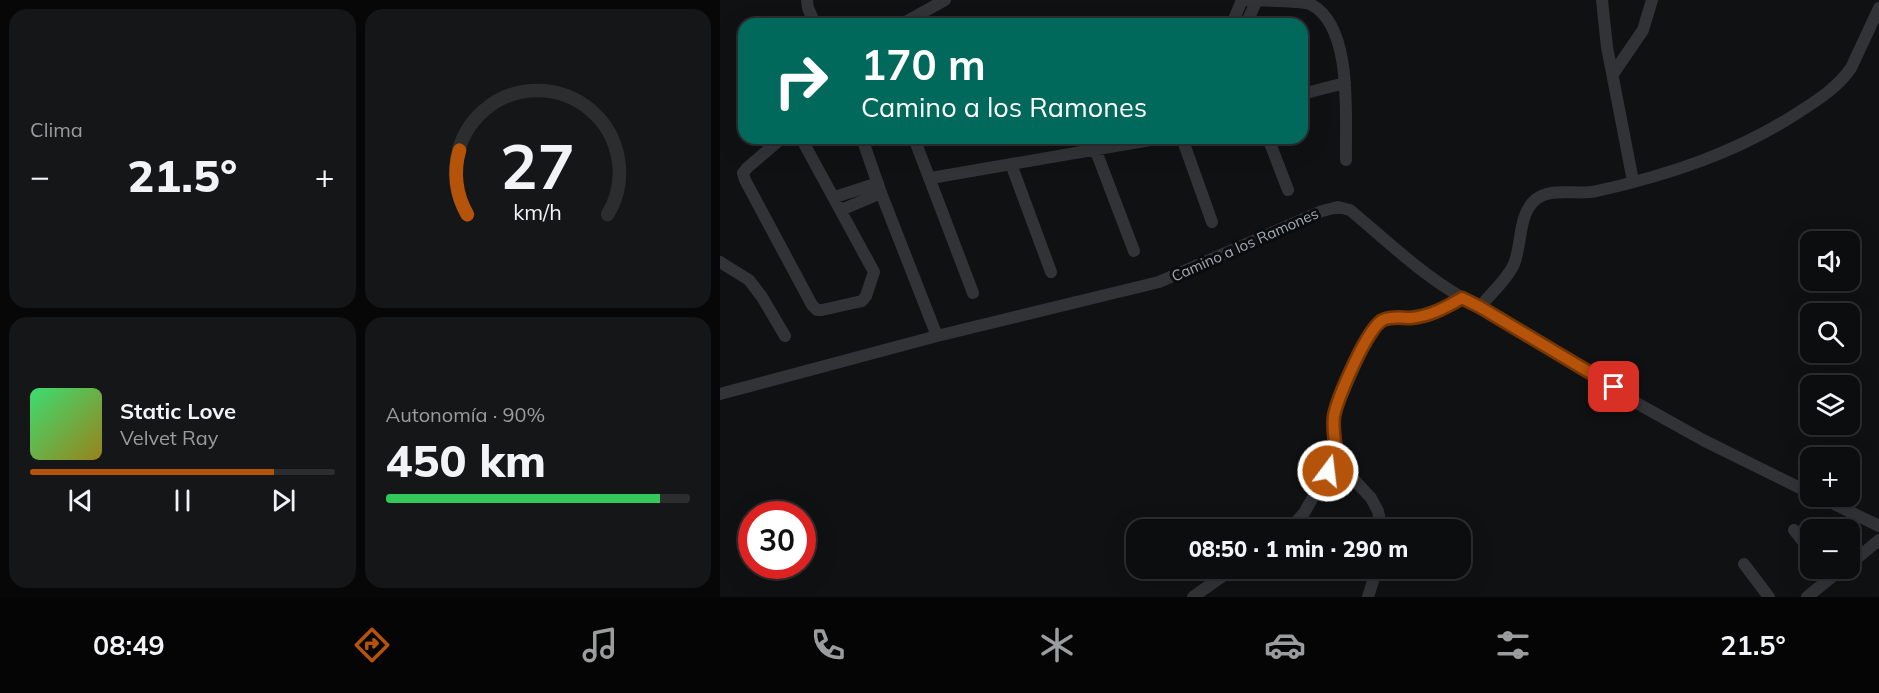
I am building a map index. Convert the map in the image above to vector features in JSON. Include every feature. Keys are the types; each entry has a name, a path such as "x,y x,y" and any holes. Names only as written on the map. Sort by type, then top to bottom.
{"street":[{"path":"807,0 812,18"},
{"path":"913,18 945,0"},
{"path":"1236,18 1244,0 1301,1 1311,4 1323,13 1339,41 1345,83 1346,160"},
{"path":"1249,18 1257,0"},
{"path":"1602,0 1607,47 1633,181"},
{"path":"1613,74 1643,30 1652,0"},
{"path":"1480,307 1508,274 1514,263 1524,219 1536,200 1553,193 1595,192 1675,170 1726,152 1781,124 1819,99 1851,68 1879,8"},
{"path":"1308,92 1345,83"},
{"path":"775,144 743,173 812,305 817,310 822,310 862,301 874,272 804,144"},
{"path":"864,144 937,336"},
{"path":"917,144 973,292"},
{"path":"931,178 1011,164 1094,144 1134,251"},
{"path":"1184,144 1212,222"},
{"path":"1270,144 1288,190"},
{"path":"1011,164 1051,272"},
{"path":"841,210 879,188"},
{"path":"835,198 879,188"},
{"name":"Camino a los Ramones","path":"720,394 937,336 1159,282 1332,207 1343,207 1350,210 1450,291 1642,406 1703,440 1800,488"},
{"path":"720,262 749,280 785,336"},
{"path":"1380,519 1371,498 1338,462 1334,439 1335,414 1338,404 1359,356 1375,327 1388,318 1419,317 1435,313 1462,298"},
{"path":"1299,519 1328,471 1338,462"},
{"path":"1840,507 1879,526"},
{"path":"1794,530 1800,538"},
{"path":"1860,556 1879,540"},
{"path":"1744,564 1769,597"},
{"path":"1193,597 1218,579"},
{"path":"1368,597 1374,579"},
{"path":"1807,597 1824,579"}],"route":[{"path":"1328,471 1338,462 1334,439 1335,414 1338,404 1368,336 1378,323 1388,318 1425,316 1462,298 1614,387"}]}
